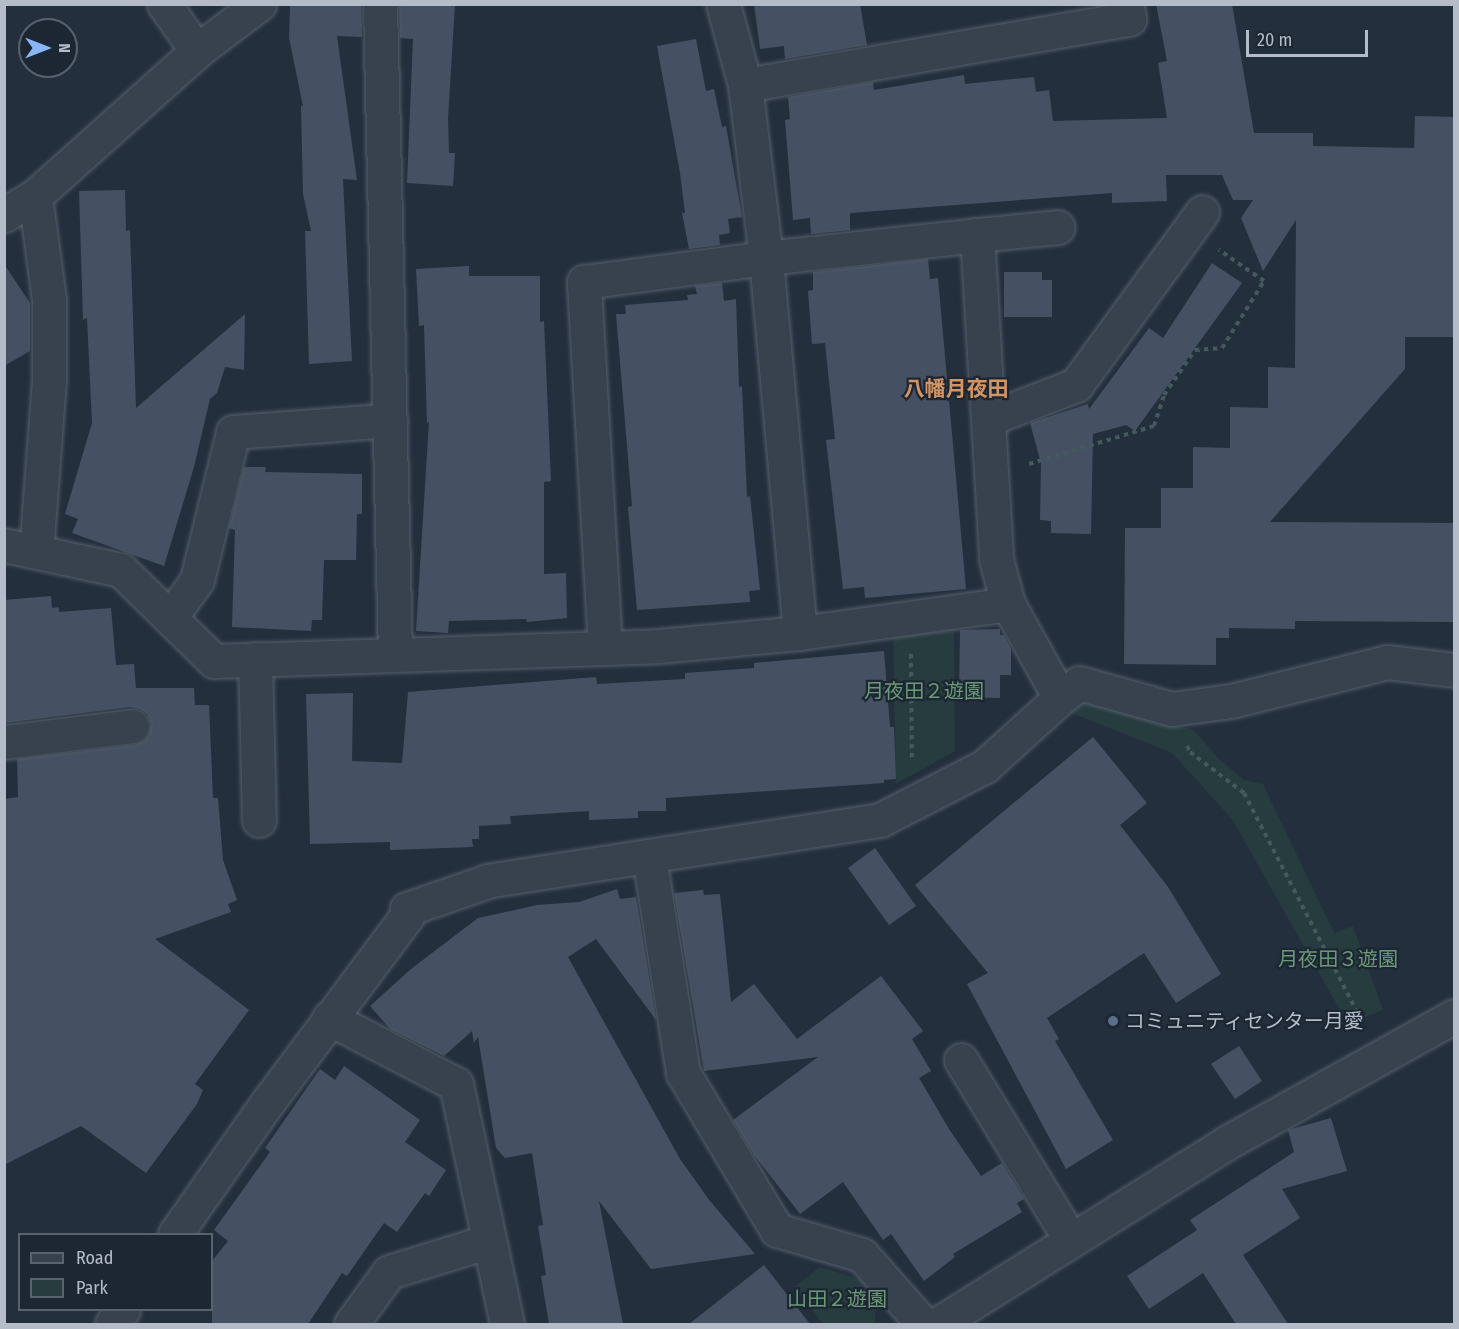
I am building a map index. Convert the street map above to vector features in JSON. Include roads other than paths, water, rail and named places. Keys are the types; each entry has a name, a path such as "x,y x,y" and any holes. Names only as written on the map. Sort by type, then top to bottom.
{"street":[{"path":"164,4 197,51"},
{"path":"4,215 35,196 197,51 259,4"},
{"path":"380,4 392,420 395,654"},
{"path":"723,4 745,86 766,258 800,633"},
{"path":"745,86 1129,19 1126,4"},
{"path":"35,196 49,300 49,381 20,548 121,570 213,661 659,646 800,633 1008,604"},
{"path":"988,419 1076,386 1196,221"},
{"path":"604,648 584,282 766,258 1058,226"},
{"path":"977,235 996,560 1008,604 1060,698"},
{"path":"170,618 197,580 233,432 392,420"},
{"path":"255,659 259,820"},
{"path":"176,1233 329,1018 407,916 407,909 488,881 880,820 986,766 1079,683 1172,709 1231,701 1387,662 1455,670"},
{"path":"4,742 132,726"},
{"path":"649,856 683,1073 777,1230 862,1256 923,1324"},
{"path":"938,1324 1228,1142 1455,1016"},
{"path":"329,1018 456,1084 507,1324"},
{"path":"961,1060 1071,1240"},
{"path":"351,1324 389,1272 489,1241"},
{"path":"112,1324 122,1311"}],"place":[{"name":"コミュニティセンター月愛","path":"1113,1021"}],"district":[{"name":"八幡月夜田","path":"956,389"}],"park label":[{"name":"月夜田２遊園","path":"924,691"},
{"name":"月夜田３遊園","path":"1338,959"},
{"name":"山田２遊園","path":"837,1299"}]}
